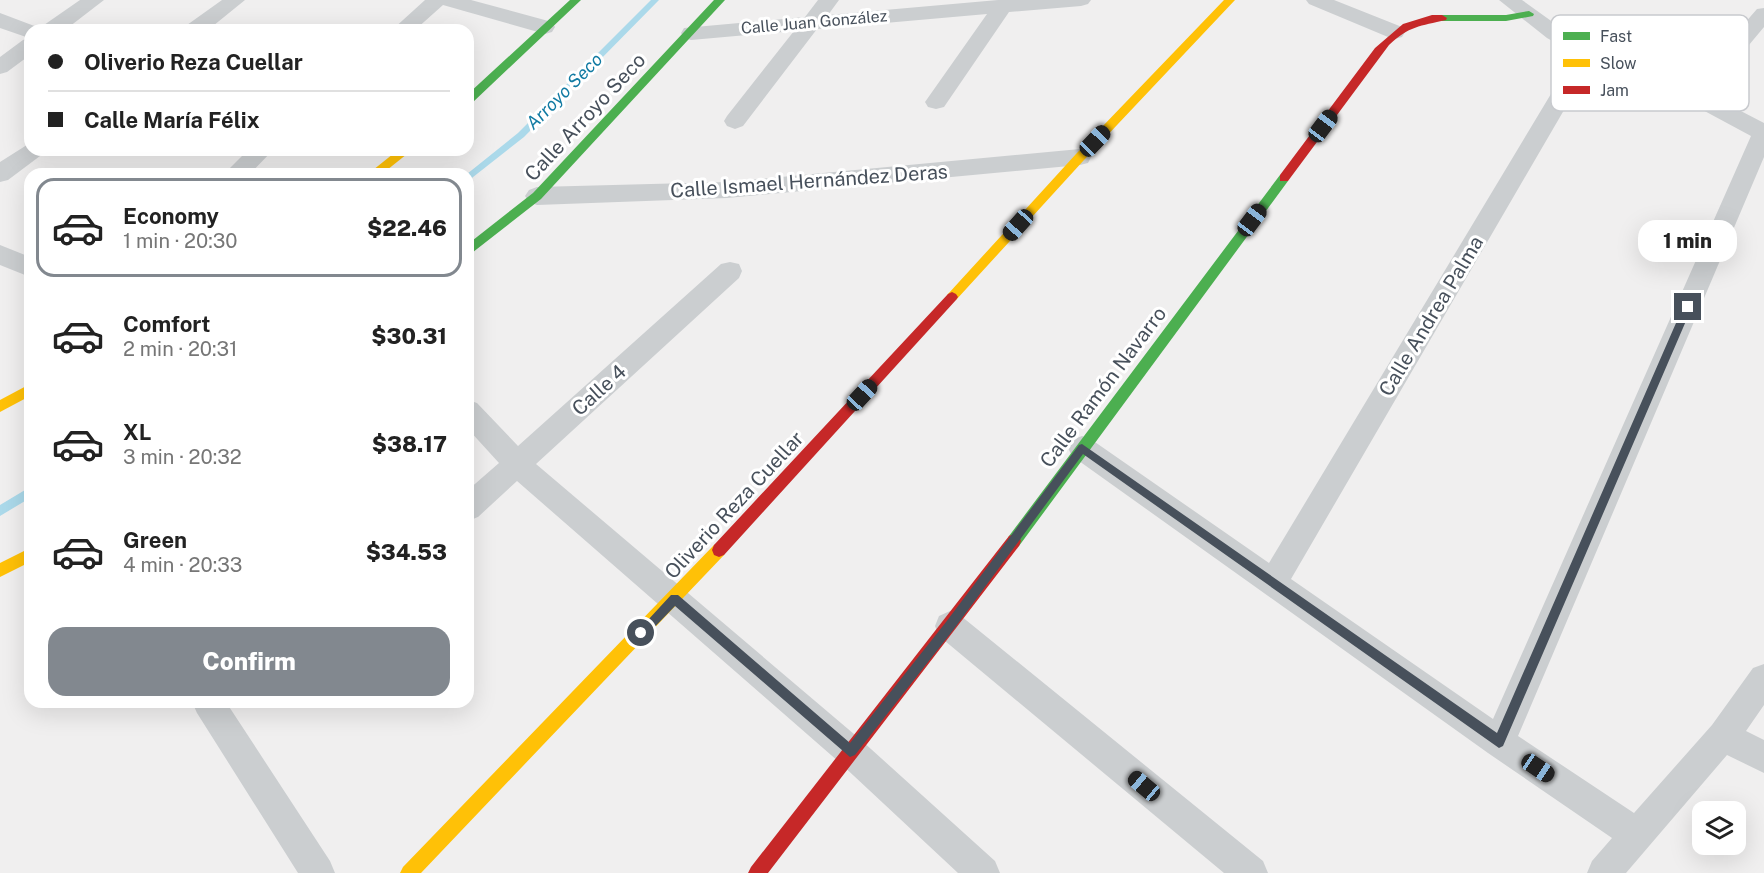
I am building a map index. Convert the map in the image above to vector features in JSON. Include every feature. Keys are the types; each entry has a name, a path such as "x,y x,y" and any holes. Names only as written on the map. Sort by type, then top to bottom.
{"street":[{"path":"60,24 94,0"},
{"path":"202,24 235,0"},
{"path":"409,24 437,0"},
{"path":"448,0 545,27"},
{"path":"474,94 576,0"},
{"name":"Calle Arroyo Seco","path":"474,246 537,196 720,0"},
{"path":"735,121 829,0"},
{"name":"Calle Juan González","path":"691,33 1006,3 1081,0"},
{"name":"Oliverio Reza Cuellar","path":"409,873 674,599 1080,157 1230,0"},
{"path":"1316,0 1395,32"},
{"path":"1509,0 1536,7 1551,29"},
{"path":"936,102 1006,3"},
{"name":"Calle Ramón Navarro","path":"757,873 850,751 950,626 1365,69 1395,32 1414,23 1436,18 1506,18 1536,7"},
{"path":"1749,32 1764,14"},
{"path":"0,20 24,30"},
{"path":"0,67 24,49"},
{"name":"Calle Andrea Palma","path":"1274,581 1552,111"},
{"path":"1499,742 1763,133 1722,111"},
{"path":"0,174 24,156"},
{"path":"242,168 256,156"},
{"path":"382,168 398,156"},
{"name":"Calle Ismael Hernández Deras","path":"537,196 727,190 1080,157"},
{"path":"0,254 24,265"},
{"name":"Calle 4","path":"474,503 730,272"},
{"path":"0,406 24,393"},
{"path":"474,417 518,464 850,751 983,873"},
{"path":"1082,448 1274,581 1499,742 1636,834"},
{"path":"0,570 24,558"},
{"path":"950,626 1251,873"},
{"path":"1604,873 1723,736 1764,679"},
{"path":"212,708 318,873"},
{"path":"1723,736 1764,757"}],"waterway":[{"name":"Arroyo Seco","path":"474,173 521,135 655,0"},
{"name":"Arroyo Seco","path":"0,511 24,496"}],"traffic: fast":[{"path":"474,94 576,0"},
{"path":"474,246 537,196 720,0"},
{"path":"1442,18 1506,18 1529,14"},
{"path":"1014,541 1284,178"}],"traffic: slow":[{"path":"952,297 1080,157 1230,0"},
{"path":"382,168 398,156"},
{"path":"0,406 24,393"},
{"path":"409,873 719,550"},
{"path":"0,570 24,558"}],"traffic: jam":[{"path":"1284,178 1379,50 1407,26 1423,20 1442,18"},
{"path":"719,550 952,297"},
{"path":"757,873 1014,541"}],"route":[{"path":"641,633 674,599 850,751 950,626 1082,448 1274,581 1499,742 1688,307"}]}
